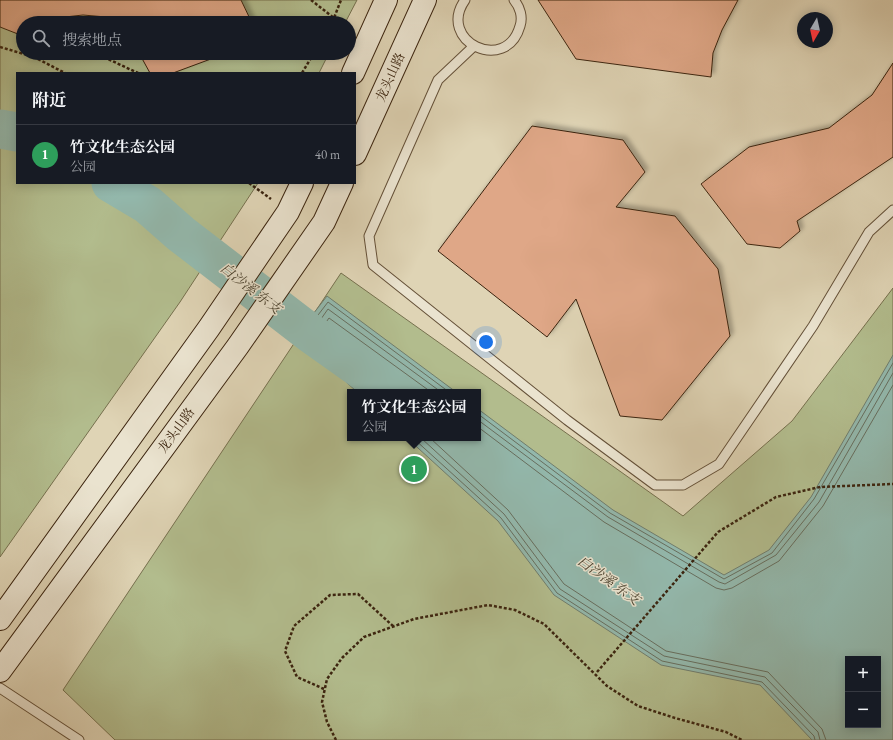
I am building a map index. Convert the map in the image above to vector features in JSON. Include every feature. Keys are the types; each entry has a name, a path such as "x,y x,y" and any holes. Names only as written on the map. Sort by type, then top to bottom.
{"street":[{"path":"353,72 386,0"},
{"name":"龙头山路","path":"356,152 425,0"},
{"name":"龙头山路","path":"0,671 238,346 324,222 342,184"},
{"path":"0,619 209,328 288,212 299,189"}],"lane":[{"path":"465,0 459,11 458,21 460,31 466,40 474,46 484,50 504,48 518,33 521,23 521,13 514,0"},
{"path":"474,46 438,80 369,236 373,265 567,420 655,485 683,485 720,464 813,326 869,232 893,210"},
{"path":"0,688 79,740"}],"path":[{"path":"311,0 331,16"},
{"path":"335,16 341,0"},
{"path":"0,47 16,52"},
{"path":"40,60 63,72"},
{"path":"110,60 136,72"},
{"path":"303,72 310,60"},
{"path":"597,672 718,532 776,497 820,487 893,484"},
{"path":"324,689 297,677 284,651 294,626 330,595 358,594 392,626"},
{"path":"336,740 327,722 322,702 324,689 327,679 342,658 364,637 414,619 488,606 515,610 544,624 608,686 638,706 726,732 742,740"}],"green space":[{"path":"0,0 357,0 349,16 16,16 16,60 326,60 320,72 16,72 16,184 257,184 180,302 0,557"},
{"path":"341,273 683,516 792,421 893,288 893,740 115,740 63,690"}],"water":[{"path":"327,296 452,389 354,389 296,336"},
{"path":"893,355 893,740 812,740 760,685 661,665 554,595 498,521 410,441 481,441 481,411 613,510 724,575 769,550 811,497"}],"building":[{"path":"0,0 241,0 249,16 16,16 16,33 0,27"},
{"path":"538,0 738,0 722,30 713,53 711,77 576,59"},
{"path":"143,60 208,60 176,72 149,72"},
{"path":"893,63 893,157 797,221 800,231 780,248 747,244 701,184 749,147 829,128 872,95"},
{"path":"532,126 623,140 645,172 616,207 675,216 718,269 730,336 662,420 620,416 576,299 547,337 438,251"}],"waterway":[{"name":"白沙溪 东支","path":"0,129 16,132"},
{"name":"白沙溪 东支","path":"113,184 148,205 181,234 310,333 389,389"}],"place":[{"name":"竹文化生态公园","path":"414,469"}]}
